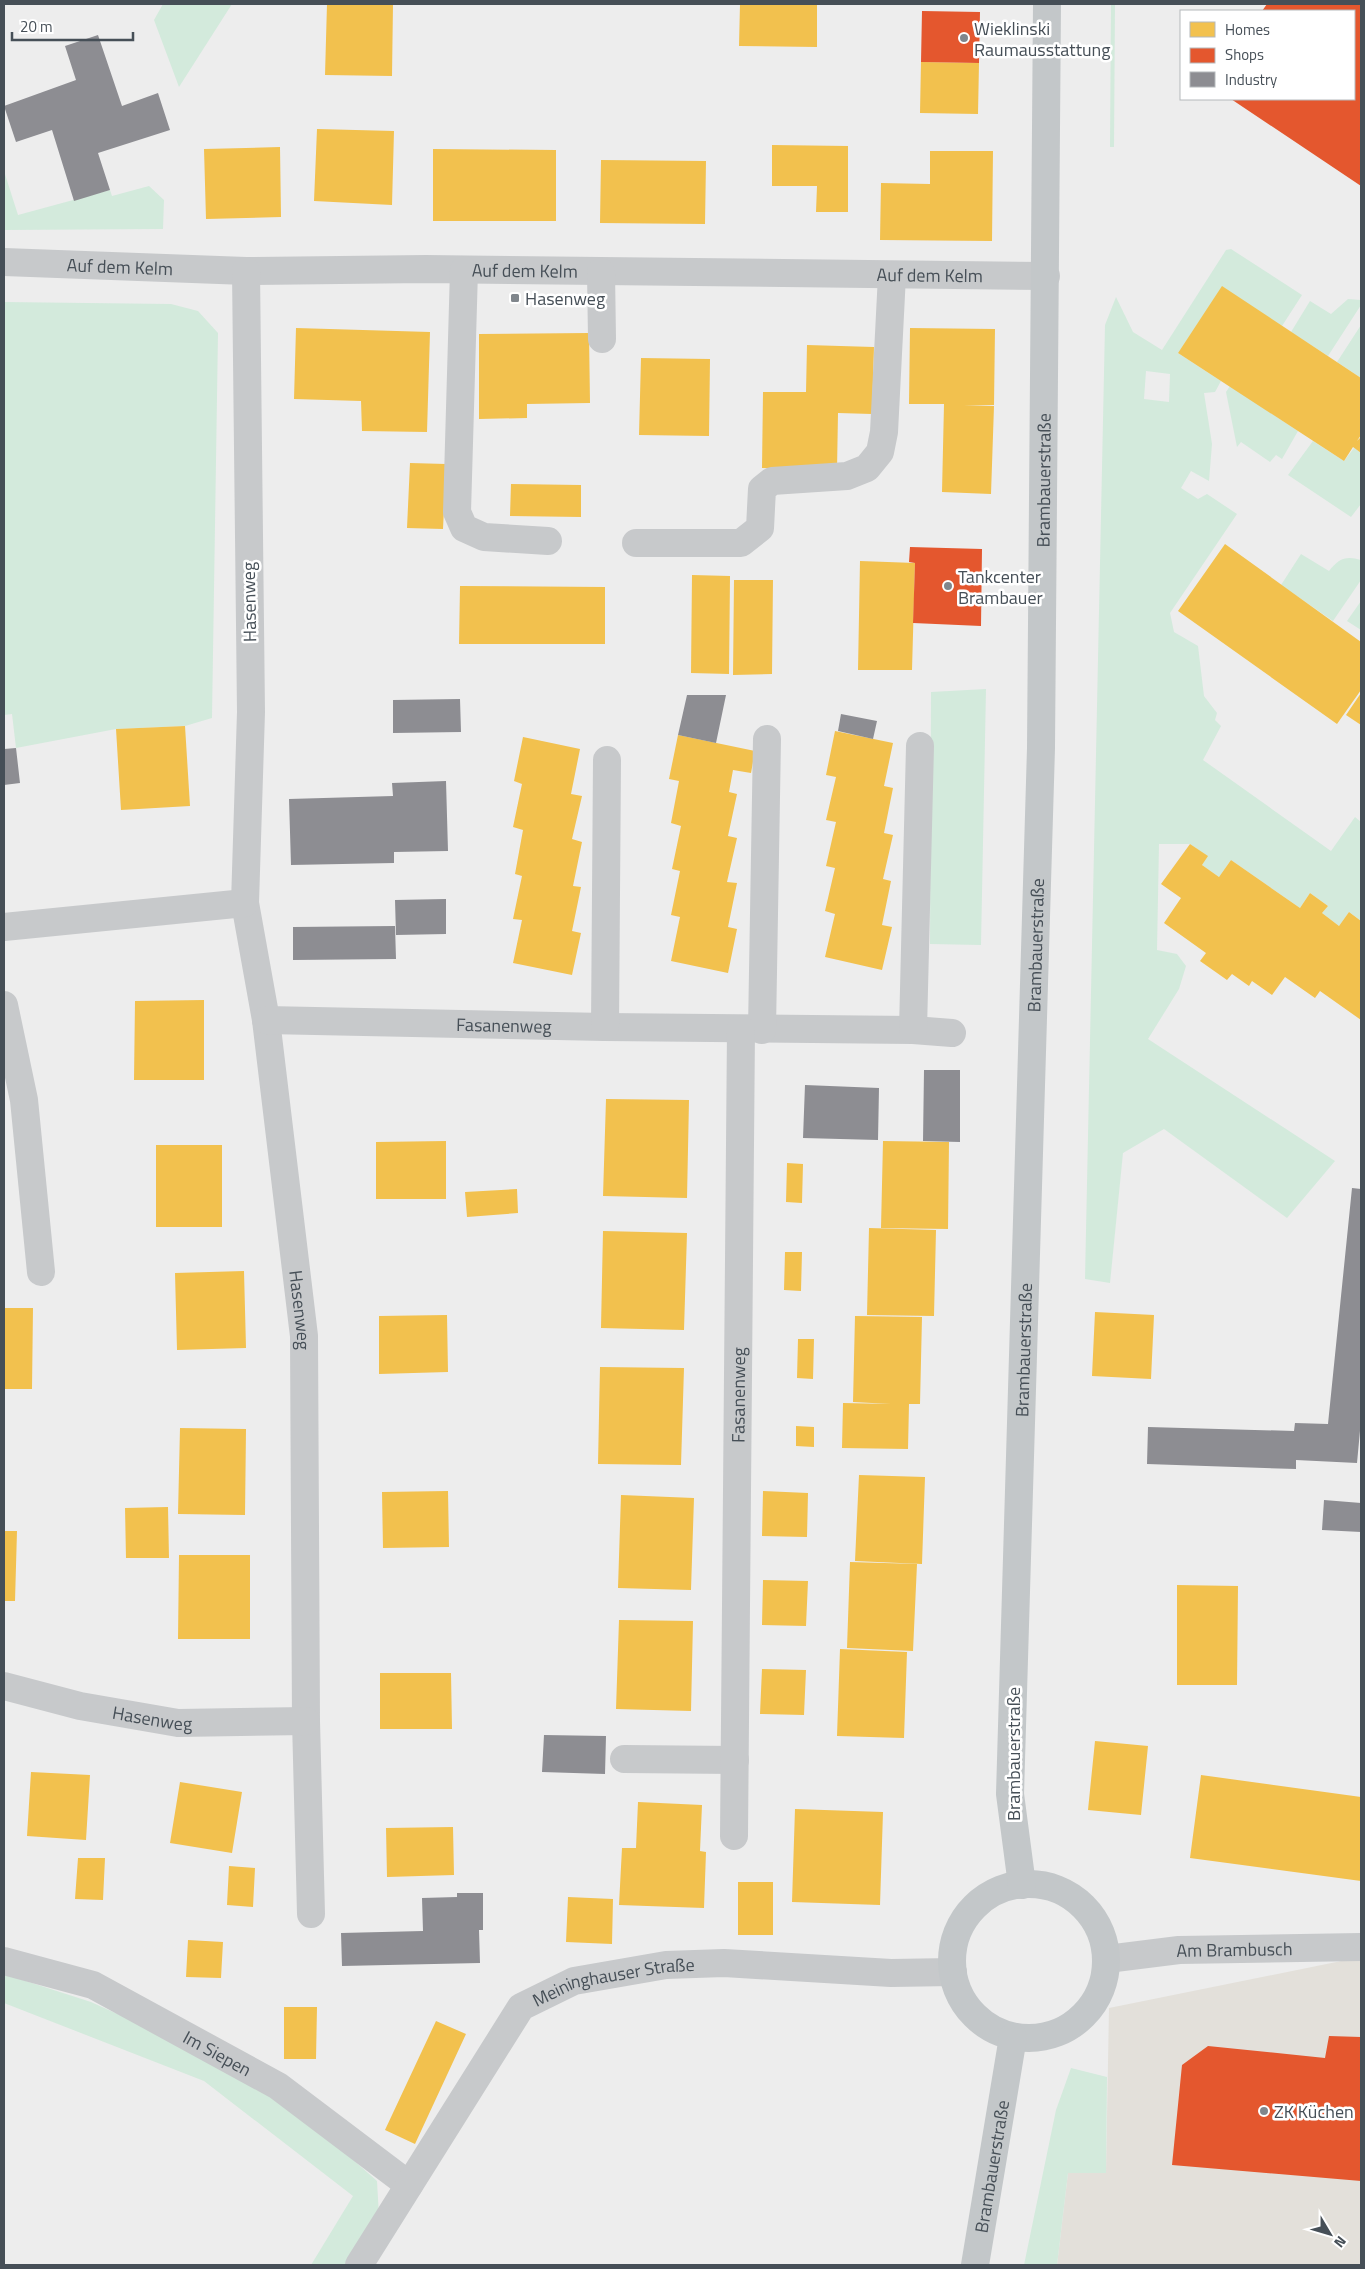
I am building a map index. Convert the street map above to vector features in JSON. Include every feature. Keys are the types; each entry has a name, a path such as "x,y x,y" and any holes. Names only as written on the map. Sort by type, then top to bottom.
{"main road":[{"name":"Brambauerstraße","path":"1022,1884 1010,1794 1041,748 1047,4"},
{"path":"1022,1884 1043,1885 1063,1891 1080,1903 1094,1919 1103,1938 1107,1958 1101,1989 1094,2003 1079,2020 1059,2033 1036,2038 1013,2037 995,2030 979,2020 967,2006 958,1990 953,1972 954,1947 962,1924 978,1904 998,1890 1022,1884"},
{"name":"Brambauerstraße","path":"975,2265 1013,2037"}],"street":[{"name":"Auf dem Kelm","path":"4,262 246,271 464,270 1046,276"},
{"path":"464,270 457,512 464,528 484,537 548,541"},
{"name":"Hasenweg","path":"246,271 251,712 245,903 266,1020 304,1336 306,1721 310,1914"},
{"path":"601,272 602,338"},
{"path":"636,544 741,543 760,528 762,489 772,480 847,476 867,468 880,452 884,432 892,275"},
{"path":"752,1029 766,739"},
{"path":"913,1030 920,746"},
{"path":"605,1027 607,760"},
{"path":"4,927 245,903"},
{"path":"4,1005 24,1100 41,1272"},
{"name":"Fasanenweg","path":"266,1020 605,1027 913,1030 952,1033"},
{"name":"Fasanenweg","path":"734,1836 752,1029"},
{"name":"Hasenweg","path":"4,1686 80,1706 178,1723 306,1721"},
{"path":"624,1759 735,1760"},
{"name":"Am Brambusch","path":"1107,1958 1178,1950 1361,1947"},
{"name":"Im Siepen","path":"4,1961 93,1985 278,2086 410,2186"},
{"name":"Meininghauser Straße","path":"359,2265 521,2007 574,1981 666,1965 724,1963 891,1973 953,1972"}],"shaded area":[{"path":"1361,1957 1361,2265 1057,2265 1068,2173 1106,2172 1109,2008"}],"green space":[{"path":"163,4 232,4 179,87 154,20"},
{"path":"1111,4 1115,4 1114,147 1110,147"},
{"path":"4,171 18,215 110,190 112,196 149,186 164,200 163,229 4,230"},
{"path":"1231,249 1302,295 1282,326 1222,287 1178,353 1221,381 1215,392 1204,393 1212,444 1209,481 1191,471 1181,488 1198,499 1207,494 1237,514 1170,613 1174,632 1198,646 1204,696 1217,713 1215,720 1221,726 1203,760 1331,851 1355,817 1361,822 1361,921 1349,912 1339,926 1322,913 1328,906 1310,893 1300,908 1231,860 1219,877 1202,865 1207,856 1190,844 1159,844 1157,950 1177,954 1186,966 1179,989 1148,1039 1335,1161 1287,1218 1164,1129 1123,1153 1110,1283 1085,1279 1105,325 1116,297 1133,332 1162,350 1226,250","holes":["1146,371 1170,374 1169,402 1144,399"]},
{"path":"1348,299 1361,300 1361,305 1328,356 1291,332 1310,301 1331,314"},
{"path":"4,302 171,304 198,311 218,333 212,718 185,726 116,729 16,748 12,714 4,715"},
{"path":"1361,325 1361,378 1337,362"},
{"path":"1230,386 1298,431 1282,459 1276,455 1270,462 1241,442 1237,447 1226,392"},
{"path":"1313,441 1344,461 1354,448 1361,453 1361,504 1351,517 1288,475"},
{"path":"1301,554 1329,571 1343,559 1361,560 1361,580 1333,621 1281,585"},
{"path":"1361,601 1361,630 1347,621"},
{"path":"986,689 981,945 930,944 931,692"},
{"path":"4,1974 91,2002 182,2043 258,2084 314,2125 377,2181 379,2216 348,2265 311,2265 353,2196 204,2081 4,2003"},
{"path":"1071,2068 1107,2077 1106,2173 1068,2173 1057,2265 1024,2265 1056,2110"}],"building: Homes":[{"path":"327,4 393,4 392,76 325,75"},
{"path":"740,4 817,4 817,47 739,46"},
{"path":"921,62 979,63 978,114 920,113"},
{"path":"317,129 394,131 392,205 314,201"},
{"path":"772,145 848,146 848,212 816,212 817,186 772,186"},
{"path":"280,147 281,217 206,219 204,149"},
{"path":"433,149 556,150 556,221 433,221"},
{"path":"930,151 993,151 992,241 880,240 881,183 930,184"},
{"path":"601,160 706,161 705,224 600,223"},
{"path":"1222,286 1361,378 1361,435 1357,441 1361,437 1361,453 1353,447 1344,461 1178,353"},
{"path":"296,328 430,332 427,432 362,431 361,401 294,399"},
{"path":"910,328 995,329 994,405 964,405 994,406 991,494 942,492 944,404 909,404"},
{"path":"589,333 590,403 527,404 527,418 479,419 479,334"},
{"path":"807,345 874,347 872,414 838,413 837,470 762,468 763,392 806,392"},
{"path":"641,358 710,359 709,436 639,435"},
{"path":"410,463 446,464 443,529 407,528"},
{"path":"511,484 581,485 581,517 510,516"},
{"path":"1225,544 1361,642 1361,690 1337,724 1178,611"},
{"path":"860,561 915,563 912,670 858,670"},
{"path":"692,575 730,576 729,674 691,673"},
{"path":"734,580 773,580 772,674 733,675"},
{"path":"460,586 605,587 605,644 459,644"},
{"path":"1361,693 1361,725 1346,715"},
{"path":"185,726 190,806 121,810 116,729"},
{"path":"835,731 893,743 884,786 893,788 884,833 893,835 883,879 891,881 882,925 892,927 882,970 825,957 835,914 825,911 835,868 826,866 836,822 826,820 836,777 826,775"},
{"path":"678,735 755,751 751,773 733,770 729,792 737,794 728,836 737,838 727,882 737,883 728,927 737,929 728,973 671,961 680,917 671,915 680,871 672,869 681,826 671,823 679,781 669,779"},
{"path":"523,737 580,749 571,794 582,796 572,839 582,842 573,886 581,887 572,931 581,933 572,975 513,963 522,920 513,919 522,876 515,874 523,830 513,827 522,784 514,781"},
{"path":"1190,844 1208,856 1202,865 1219,877 1231,860 1300,908 1310,893 1328,906 1322,913 1339,926 1349,912 1361,921 1361,1020 1320,991 1315,998 1285,977 1272,995 1252,981 1249,986 1232,974 1227,980 1200,961 1206,953 1164,923 1181,898 1161,884"},
{"path":"204,1000 204,1080 134,1080 135,1001"},
{"path":"606,1099 689,1100 687,1198 603,1196"},
{"path":"446,1141 446,1199 376,1199 376,1142"},
{"path":"883,1141 949,1142 948,1229 881,1228"},
{"path":"156,1145 222,1145 222,1227 156,1227"},
{"path":"787,1163 803,1164 802,1203 786,1202"},
{"path":"517,1189 518,1213 467,1217 465,1192"},
{"path":"869,1228 936,1230 934,1316 867,1315"},
{"path":"603,1231 687,1233 684,1330 601,1328"},
{"path":"785,1252 802,1252 801,1291 784,1290"},
{"path":"244,1271 246,1348 177,1350 175,1273"},
{"path":"4,1308 33,1308 32,1389 4,1389"},
{"path":"1095,1312 1154,1315 1151,1379 1092,1376"},
{"path":"447,1315 448,1372 379,1374 379,1316"},
{"path":"855,1316 922,1317 920,1404 909,1404 908,1449 842,1448 843,1403 891,1404 853,1402"},
{"path":"798,1339 814,1339 813,1379 797,1378"},
{"path":"600,1367 684,1368 681,1465 598,1464"},
{"path":"796,1426 814,1427 814,1447 796,1446"},
{"path":"180,1428 246,1429 245,1515 178,1514"},
{"path":"859,1475 925,1477 922,1564 855,1561"},
{"path":"448,1491 449,1547 383,1548 382,1492"},
{"path":"763,1491 808,1493 807,1537 762,1536"},
{"path":"621,1495 694,1498 691,1590 618,1588"},
{"path":"168,1507 169,1558 126,1558 125,1508"},
{"path":"4,1531 17,1531 15,1601 4,1601"},
{"path":"179,1555 250,1555 250,1639 178,1639"},
{"path":"850,1562 917,1564 913,1651 847,1648"},
{"path":"763,1580 808,1581 806,1626 762,1625"},
{"path":"1177,1585 1238,1586 1237,1685 1177,1685"},
{"path":"619,1620 693,1621 691,1711 616,1709"},
{"path":"840,1649 907,1652 904,1738 837,1736"},
{"path":"762,1669 806,1670 804,1715 760,1714"},
{"path":"380,1673 451,1673 452,1729 380,1729"},
{"path":"1095,1741 1148,1746 1141,1815 1088,1810"},
{"path":"31,1772 90,1775 86,1840 27,1836"},
{"path":"1201,1775 1361,1797 1361,1881 1190,1858"},
{"path":"180,1782 242,1792 232,1853 170,1843"},
{"path":"638,1802 702,1805 700,1851 706,1852 704,1908 619,1905 622,1848 636,1848"},
{"path":"795,1809 883,1812 880,1905 792,1902"},
{"path":"453,1827 454,1875 387,1877 386,1828"},
{"path":"78,1858 105,1858 103,1900 75,1899"},
{"path":"229,1866 255,1868 253,1907 227,1905"},
{"path":"738,1882 773,1882 773,1935 738,1935"},
{"path":"568,1897 613,1899 612,1944 566,1942"},
{"path":"188,1940 223,1942 221,1978 186,1977"},
{"path":"284,2007 317,2007 316,2059 284,2059"},
{"path":"436,2021 466,2034 415,2144 385,2130"}],"building: Shops":[{"path":"1267,4 1361,4 1361,186 1232,100 1355,100 1355,10 1263,10"},
{"path":"922,11 980,12 979,63 921,62"},
{"path":"910,547 982,549 981,626 913,623 915,563 909,562"},
{"path":"1329,2036 1361,2037 1361,2181 1172,2165 1182,2065 1208,2046 1325,2058"}],"building: Industry":[{"path":"98,35 122,106 158,93 170,130 98,153 110,190 74,201 52,130 16,142 4,106 76,80 65,46"},
{"path":"687,695 726,695 716,743 678,735"},
{"path":"460,699 461,732 393,733 393,700"},
{"path":"841,714 877,721 873,739 838,731"},
{"path":"16,748 20,783 4,785 4,749"},
{"path":"446,781 448,851 394,852 394,863 291,865 289,799 393,796 392,783"},
{"path":"446,899 446,934 396,935 395,900"},
{"path":"395,926 396,959 293,960 293,927"},
{"path":"924,1070 960,1070 960,1142 923,1141"},
{"path":"805,1085 879,1088 878,1140 803,1138"},
{"path":"1352,1188 1361,1189 1361,1420 1357,1463 1296,1460 1296,1469 1147,1464 1148,1427 1294,1431 1295,1423 1328,1424"},
{"path":"1324,1500 1361,1503 1361,1532 1322,1530"},
{"path":"544,1735 606,1736 605,1774 542,1772"},
{"path":"457,1893 483,1893 483,1930 479,1930 480,1963 342,1966 341,1933 423,1931 422,1898 457,1897"}],"place":[{"name":"Wieklinski Raumausstattung","path":"964,38"},
{"name":"Hasenweg","path":"515,298"},
{"name":"Tankcenter Brambauer","path":"948,586"},
{"name":"ZK Küchen","path":"1264,2111"}]}
